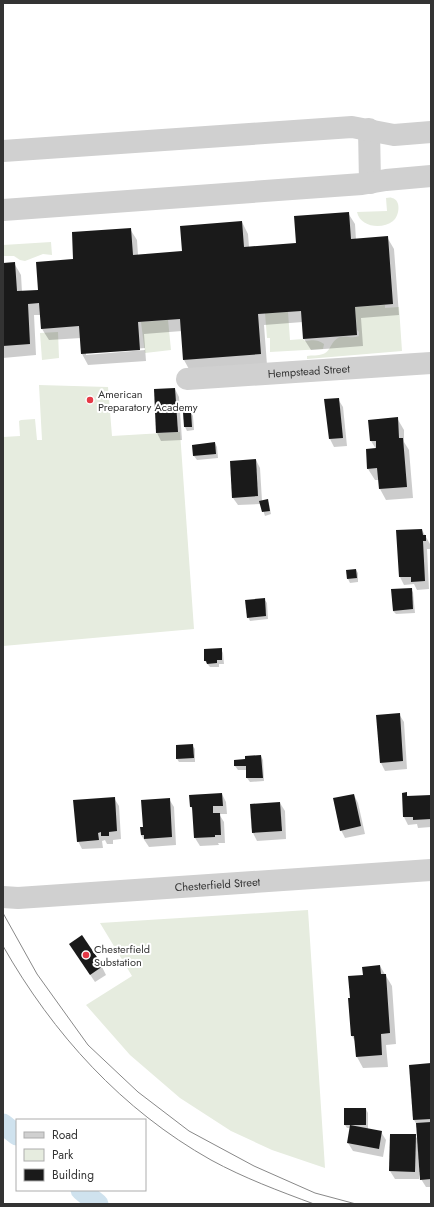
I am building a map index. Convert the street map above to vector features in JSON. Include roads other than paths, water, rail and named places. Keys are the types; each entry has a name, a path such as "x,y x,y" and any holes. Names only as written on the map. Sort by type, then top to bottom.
{"street":[{"path":"3,151 352,127 394,135 431,132"},
{"path":"369,130 370,183"},
{"path":"3,210 362,184 386,180 431,176"},
{"name":"Hempstead Street","path":"187,379 431,362"},
{"name":"Chesterfield Street","path":"10,898 431,870"}],"waterway":[{"path":"3,1124 16,1134"},
{"path":"82,1191 98,1204"}],"tram line":[{"path":"3,913 37,974 88,1045 138,1092 189,1131 254,1166 315,1193 356,1204"},
{"path":"3,946 44,1010 67,1039 119,1094 148,1118 179,1140 223,1167 314,1204"}],"place":[{"name":"American Preparatory Academy","path":"90,400"},
{"name":"Chesterfield Substation","path":"86,955"}]}
